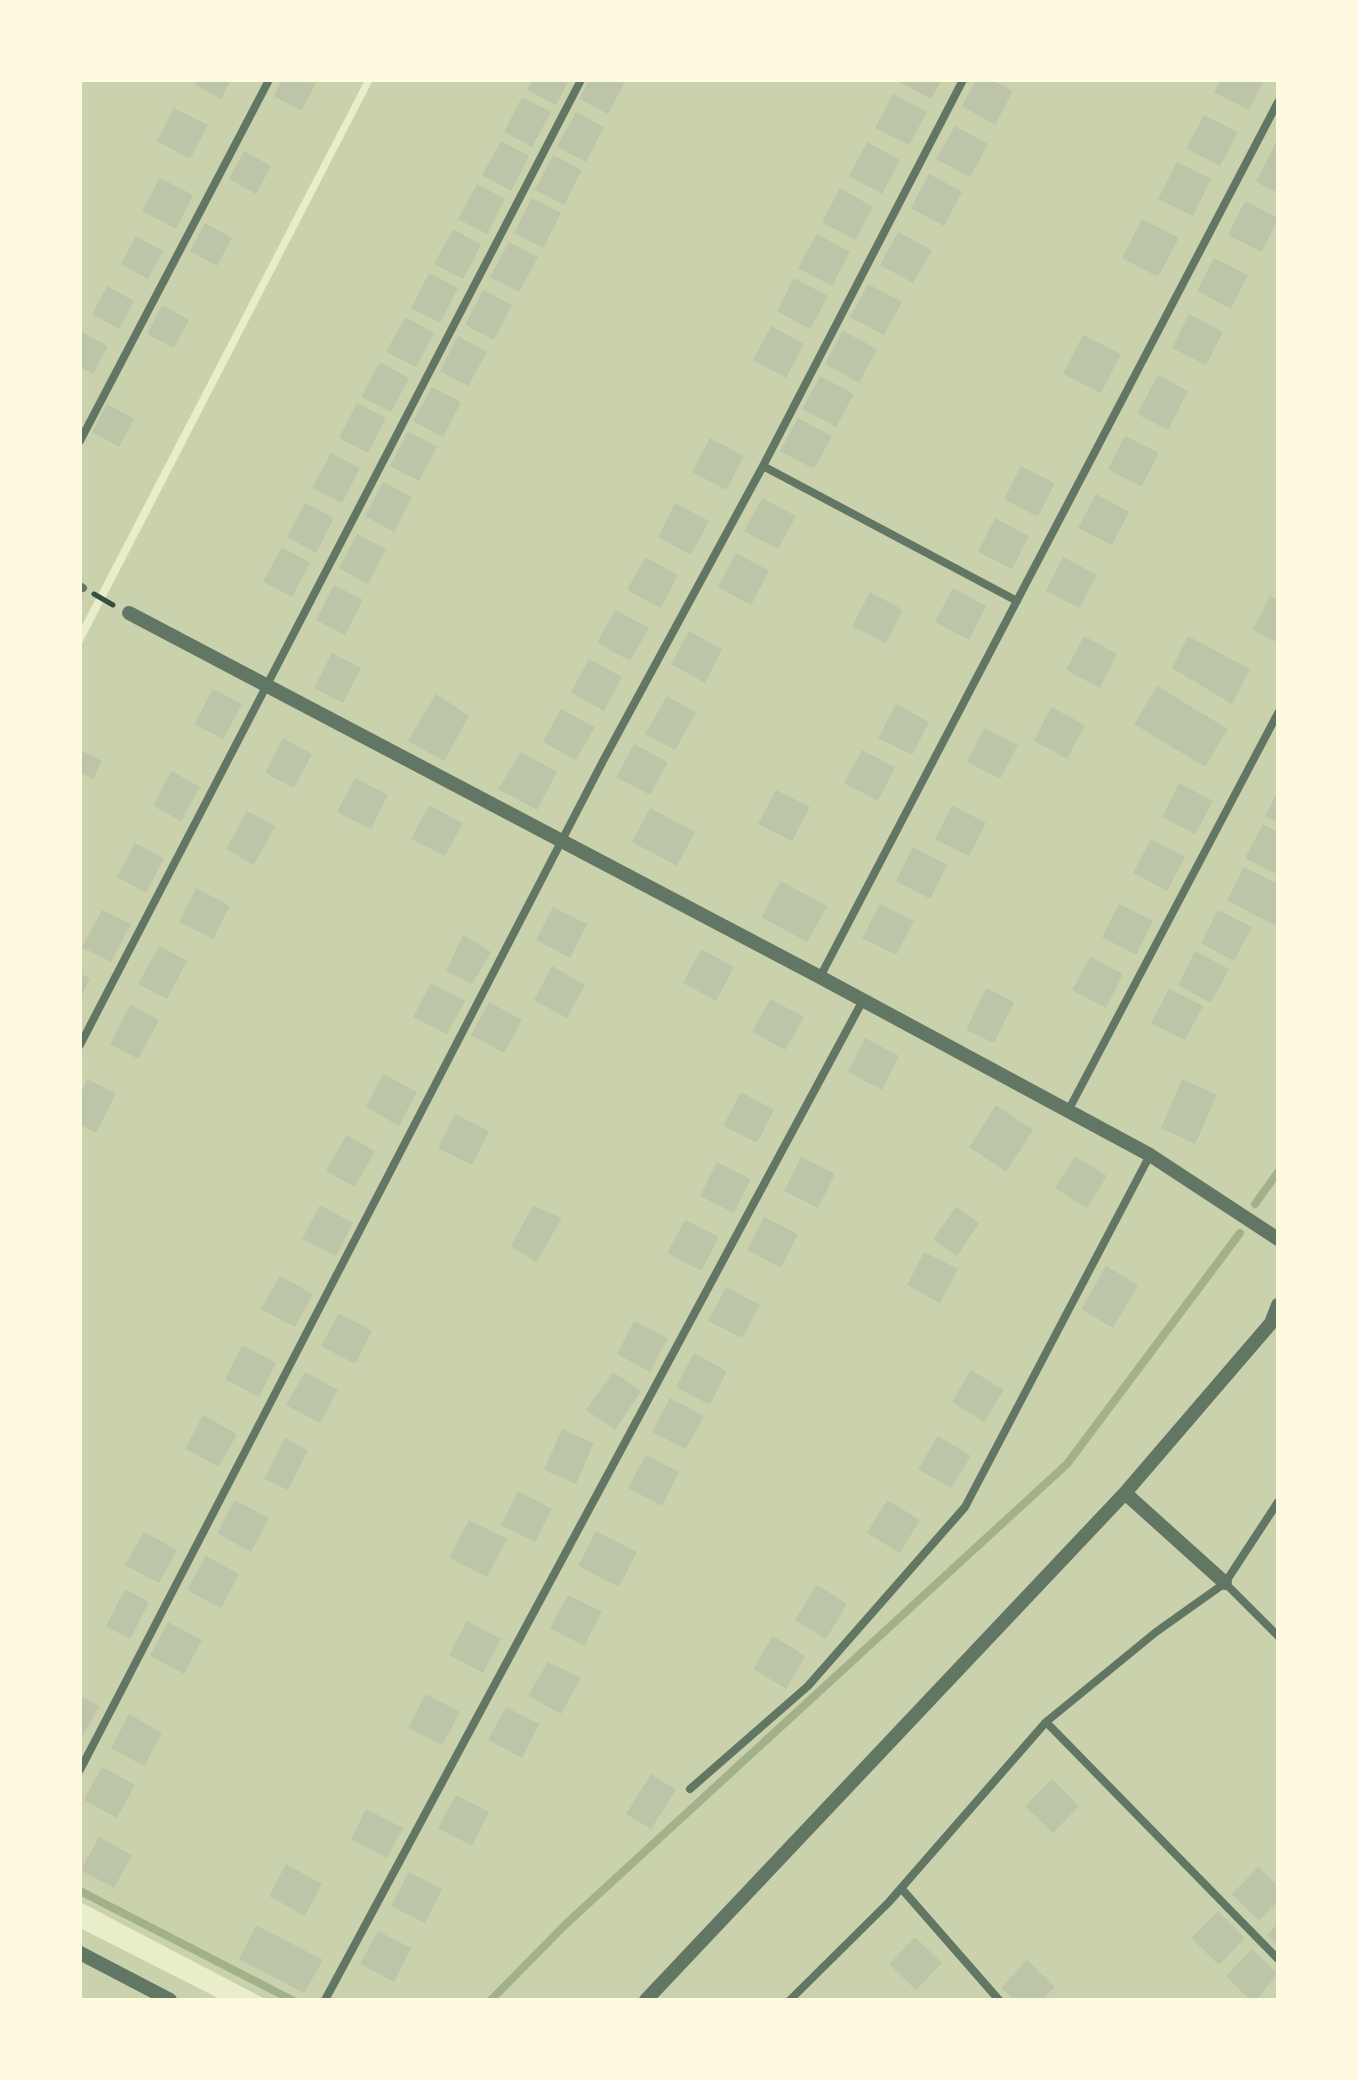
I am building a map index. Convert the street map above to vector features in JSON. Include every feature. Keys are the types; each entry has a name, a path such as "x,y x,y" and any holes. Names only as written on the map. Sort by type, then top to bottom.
{"street":[{"path":"80,441 269,80"},
{"path":"80,1045 581,80"},
{"path":"80,1770 610,748 763,466 963,80"},
{"path":"820,977 1278,102"},
{"path":"763,466 1017,601"},
{"path":"129,613 820,977 1150,1155 1278,1239"},
{"path":"1068,1111 1278,713"},
{"path":"325,2000 862,1002"},
{"path":"690,1789 808,1686 965,1507 1150,1155"},
{"path":"646,2000 1125,1493 1271,1323 1278,1305"},
{"path":"1125,1493 1225,1583 1278,1636"},
{"path":"790,2000 901,1888 1046,1722 1156,1632 1225,1583 1278,1502"},
{"path":"1046,1722 1278,1959"},
{"path":"901,1888 959,1959 999,2000"},
{"path":"83,1959 170,2000"}],"path":[{"path":"81,587 129,613"}],"green space":[{"path":"80,80 365,80 80,629"},
{"path":"373,80 1278,80 1278,2000 267,2000 80,1902 80,647"},
{"path":"80,1928 222,2000 80,2000"}],"building":[{"path":"196,80 231,80 221,99 194,84"},
{"path":"282,80 316,83 301,111 274,96"},
{"path":"532,80 569,80 556,105 527,90"},
{"path":"589,80 626,80 608,114 579,99"},
{"path":"896,80 942,80 931,99"},
{"path":"976,80 992,80 1013,91 995,125 962,106"},
{"path":"1220,80 1264,80 1249,110 1214,92"},
{"path":"893,94 927,112 909,145 875,128"},
{"path":"522,97 551,112 532,147 504,132"},
{"path":"174,108 208,125 190,159 157,141"},
{"path":"576,112 604,127 586,162 557,147"},
{"path":"1204,115 1238,132 1220,166 1186,148"},
{"path":"955,126 988,144 970,177 936,159"},
{"path":"1278,138 1278,193 1256,182"},
{"path":"501,141 529,156 511,191 482,175"},
{"path":"867,142 900,160 882,194 849,176"},
{"path":"244,151 271,166 256,194 229,179"},
{"path":"553,155 582,170 564,205 535,190"},
{"path":"1177,162 1211,179 1193,216 1158,199"},
{"path":"929,174 962,192 944,226 911,208"},
{"path":"160,178 193,195 176,229 142,211"},
{"path":"477,184 505,199 487,234 458,219"},
{"path":"840,188 873,207 855,240 822,222"},
{"path":"532,198 561,213 543,248 514,233"},
{"path":"1245,201 1278,218 1262,252 1228,235"},
{"path":"1142,219 1179,238 1158,277 1122,258"},
{"path":"205,223 232,238 217,266 190,251"},
{"path":"453,229 481,245 463,279 434,264"},
{"path":"898,232 932,250 913,283 880,265"},
{"path":"817,234 850,252 832,286 798,268"},
{"path":"136,236 163,251 148,279 121,264"},
{"path":"509,242 538,257 519,292 490,277"},
{"path":"1214,258 1248,275 1231,309 1197,291"},
{"path":"429,273 458,288 440,323 411,308"},
{"path":"794,278 828,296 810,329 777,311"},
{"path":"868,284 902,302 884,335 850,317"},
{"path":"107,286 134,301 119,329 92,314"},
{"path":"483,290 512,305 494,340 465,325"},
{"path":"162,305 189,320 174,348 147,334"},
{"path":"1189,314 1223,332 1206,365 1172,348"},
{"path":"405,317 434,333 416,367 386,352"},
{"path":"771,326 804,344 786,378 753,360"},
{"path":"80,331 108,346 93,374 80,367"},
{"path":"843,331 877,349 859,383 825,364"},
{"path":"1083,335 1121,354 1101,393 1063,374"},
{"path":"458,336 487,352 468,386 440,371"},
{"path":"380,362 409,378 391,412 361,397"},
{"path":"1158,375 1188,391 1168,430 1137,414"},
{"path":"820,376 854,394 836,427 802,409"},
{"path":"432,387 461,402 443,437 413,421"},
{"path":"357,403 386,418 368,453 339,438"},
{"path":"107,404 134,419 119,447 92,432"},
{"path":"798,418 832,436 814,469 780,451"},
{"path":"408,431 437,447 419,481 390,466"},
{"path":"1125,436 1159,453 1141,487 1108,469"},
{"path":"710,438 744,456 726,490 692,472"},
{"path":"331,453 360,468 342,503 312,488"},
{"path":"1021,466 1055,483 1038,517 1004,499"},
{"path":"383,482 412,497 394,532 365,516"},
{"path":"1096,494 1129,512 1112,545 1078,528"},
{"path":"762,498 796,516 778,549 744,531"},
{"path":"305,503 334,518 316,553 287,537"},
{"path":"675,503 709,521 691,555 658,537"},
{"path":"995,518 1029,536 1012,569 978,552"},
{"path":"357,534 386,549 368,584 339,568"},
{"path":"282,547 310,563 292,597 263,582"},
{"path":"736,553 769,571 751,605 718,587"},
{"path":"645,557 678,575 661,608 627,590"},
{"path":"1063,557 1097,575 1079,608 1046,591"},
{"path":"334,585 363,600 345,635 316,620"},
{"path":"953,588 986,606 969,640 935,622"},
{"path":"870,592 903,610 886,643 852,626"},
{"path":"1270,596 1278,601 1278,643 1253,630"},
{"path":"615,610 649,628 630,661 597,643"},
{"path":"689,631 722,649 705,683 671,664"},
{"path":"1084,636 1117,654 1100,688 1066,670"},
{"path":"1188,636 1250,669 1232,704 1172,668"},
{"path":"332,653 361,668 343,703 314,688"},
{"path":"589,659 622,677 604,711 571,692"},
{"path":"1157,686 1228,729 1205,767 1134,724"},
{"path":"213,689 242,704 223,739 194,724"},
{"path":"436,694 469,716 444,761 408,741"},
{"path":"667,696 696,713 675,750 645,734"},
{"path":"896,704 929,722 912,755 878,738"},
{"path":"1051,707 1085,725 1067,759 1034,741"},
{"path":"561,709 595,727 576,760 543,742"},
{"path":"984,728 1018,745 1000,779 967,762"},
{"path":"283,738 312,754 294,788 265,773"},
{"path":"634,744 668,762 650,795 616,777"},
{"path":"80,750 102,761 93,779 80,772"},
{"path":"862,750 895,767 878,801 844,783"},
{"path":"521,752 557,772 537,810 498,789"},
{"path":"171,771 200,787 181,821 153,806"},
{"path":"355,778 388,795 371,829 337,812"},
{"path":"1179,783 1213,801 1195,834 1162,817"},
{"path":"776,790 810,807 792,841 758,824"},
{"path":"1278,791 1278,822 1265,816"},
{"path":"429,805 463,823 445,856 411,839"},
{"path":"952,805 986,823 969,856 935,839"},
{"path":"650,808 695,832 677,866 632,842"},
{"path":"247,811 275,826 254,865 226,849"},
{"path":"1263,824 1278,832 1278,875 1245,858"},
{"path":"1151,839 1185,857 1167,891 1133,873"},
{"path":"135,843 164,858 146,893 117,877"},
{"path":"913,847 947,865 930,899 896,881"},
{"path":"1244,867 1278,884 1278,927 1227,900"},
{"path":"781,881 827,906 807,942 761,917"},
{"path":"196,888 230,906 213,939 179,922"},
{"path":"880,904 914,921 896,955 862,938"},
{"path":"1119,904 1153,921 1136,955 1102,937"},
{"path":"553,907 587,924 570,958 536,940"},
{"path":"102,910 131,924 111,962 82,947"},
{"path":"1218,910 1252,927 1234,961 1201,943"},
{"path":"463,935 491,952 472,984 446,971"},
{"path":"159,946 187,961 167,999 138,984"},
{"path":"701,949 734,967 716,1001 683,983"},
{"path":"1195,951 1229,969 1211,1003 1178,985"},
{"path":"1090,957 1123,974 1106,1008 1072,990"},
{"path":"552,966 585,985 567,1018 534,1000"},
{"path":"80,973 90,979 80,998"},
{"path":"431,983 465,1001 447,1034 413,1017"},
{"path":"986,988 1014,1002 994,1043 966,1030"},
{"path":"1169,989 1203,1006 1185,1040 1151,1023"},
{"path":"770,999 804,1017 785,1050 752,1032"},
{"path":"489,1002 522,1020 504,1053 471,1035"},
{"path":"130,1005 159,1020 138,1059 110,1044"},
{"path":"865,1038 899,1056 882,1090 848,1072"},
{"path":"383,1074 417,1092 399,1126 366,1107"},
{"path":"88,1079 116,1094 96,1133 80,1124 80,1093"},
{"path":"1182,1079 1217,1095 1195,1144 1161,1128"},
{"path":"741,1092 774,1110 757,1143 723,1126"},
{"path":"996,1105 1033,1130 1006,1172 969,1147"},
{"path":"455,1114 489,1131 472,1165 438,1148"},
{"path":"346,1135 375,1151 355,1187 326,1171"},
{"path":"1075,1156 1107,1176 1087,1208 1055,1188"},
{"path":"801,1157 835,1174 818,1208 784,1191"},
{"path":"717,1162 751,1179 734,1213 700,1196"},
{"path":"320,1205 353,1223 336,1256 302,1239"},
{"path":"533,1206 562,1218 536,1262 511,1246"},
{"path":"956,1207 979,1223 957,1256 933,1239"},
{"path":"764,1217 798,1234 781,1268 747,1250"},
{"path":"685,1220 719,1237 701,1271 667,1253"},
{"path":"924,1252 958,1269 940,1303 907,1285"},
{"path":"1106,1266 1138,1285 1113,1328 1081,1309"},
{"path":"280,1276 313,1294 295,1327 261,1309"},
{"path":"726,1287 760,1305 742,1338 708,1321"},
{"path":"339,1313 372,1331 355,1364 321,1346"},
{"path":"634,1321 668,1338 650,1372 617,1354"},
{"path":"242,1345 276,1363 259,1397 225,1379"},
{"path":"694,1353 727,1371 710,1405 676,1387"},
{"path":"971,1370 1004,1390 984,1422 952,1402"},
{"path":"305,1372 338,1390 320,1423 286,1405"},
{"path":"613,1372 641,1391 615,1430 586,1410"},
{"path":"670,1398 704,1416 686,1449 652,1432"},
{"path":"203,1415 237,1434 219,1467 185,1449"},
{"path":"562,1429 594,1443 576,1484 544,1470"},
{"path":"938,1436 971,1456 951,1488 918,1469"},
{"path":"285,1438 308,1450 288,1490 264,1479"},
{"path":"646,1455 679,1472 662,1506 628,1488"},
{"path":"518,1491 552,1509 535,1542 501,1525"},
{"path":"235,1500 269,1518 251,1552 217,1533"},
{"path":"887,1500 920,1520 900,1553 867,1533"},
{"path":"469,1520 507,1539 487,1577 449,1558"},
{"path":"596,1531 637,1552 619,1587 578,1566"},
{"path":"144,1532 177,1550 159,1583 125,1565"},
{"path":"206,1556 239,1574 221,1608 187,1590"},
{"path":"817,1585 847,1604 826,1639 795,1620"},
{"path":"125,1589 149,1602 130,1639 106,1626"},
{"path":"568,1595 602,1612 584,1646 550,1628"},
{"path":"467,1621 501,1639 483,1673 449,1655"},
{"path":"168,1622 202,1640 184,1674 150,1656"},
{"path":"773,1636 805,1656 786,1689 753,1669"},
{"path":"548,1662 581,1678 561,1714 528,1696"},
{"path":"426,1694 460,1712 442,1745 408,1728"},
{"path":"80,1696 99,1706 80,1741"},
{"path":"506,1707 539,1724 522,1758 488,1740"},
{"path":"129,1714 162,1733 144,1766 111,1748"},
{"path":"102,1767 135,1785 117,1818 84,1800"},
{"path":"651,1774 676,1790 651,1829 626,1814"},
{"path":"1052,1779 1079,1806 1053,1833 1025,1806"},
{"path":"456,1795 489,1812 472,1846 438,1828"},
{"path":"366,1809 403,1828 387,1858 351,1839"},
{"path":"99,1837 132,1855 114,1888 81,1870"},
{"path":"286,1864 322,1884 305,1916 269,1896"},
{"path":"1258,1867 1278,1886 1278,1901 1259,1921 1232,1894"},
{"path":"409,1872 442,1889 425,1923 391,1906"},
{"path":"1218,1911 1245,1938 1219,1965 1191,1938"},
{"path":"1278,1923 1278,1946 1267,1935"},
{"path":"256,1925 323,1960 304,1993 239,1959"},
{"path":"378,1931 411,1948 394,1982 360,1964"},
{"path":"915,1937 942,1963 916,1990 889,1964"},
{"path":"1252,1949 1278,1974 1256,2000 1250,2000 1226,1976"},
{"path":"1027,1960 1055,1987 1042,2000 1014,2000 1001,1988"}],"waterway":[{"path":"1255,1204 1278,1172"},
{"path":"491,2000 567,1923 1067,1464 1240,1233"},
{"path":"80,1891 292,2000"}]}
